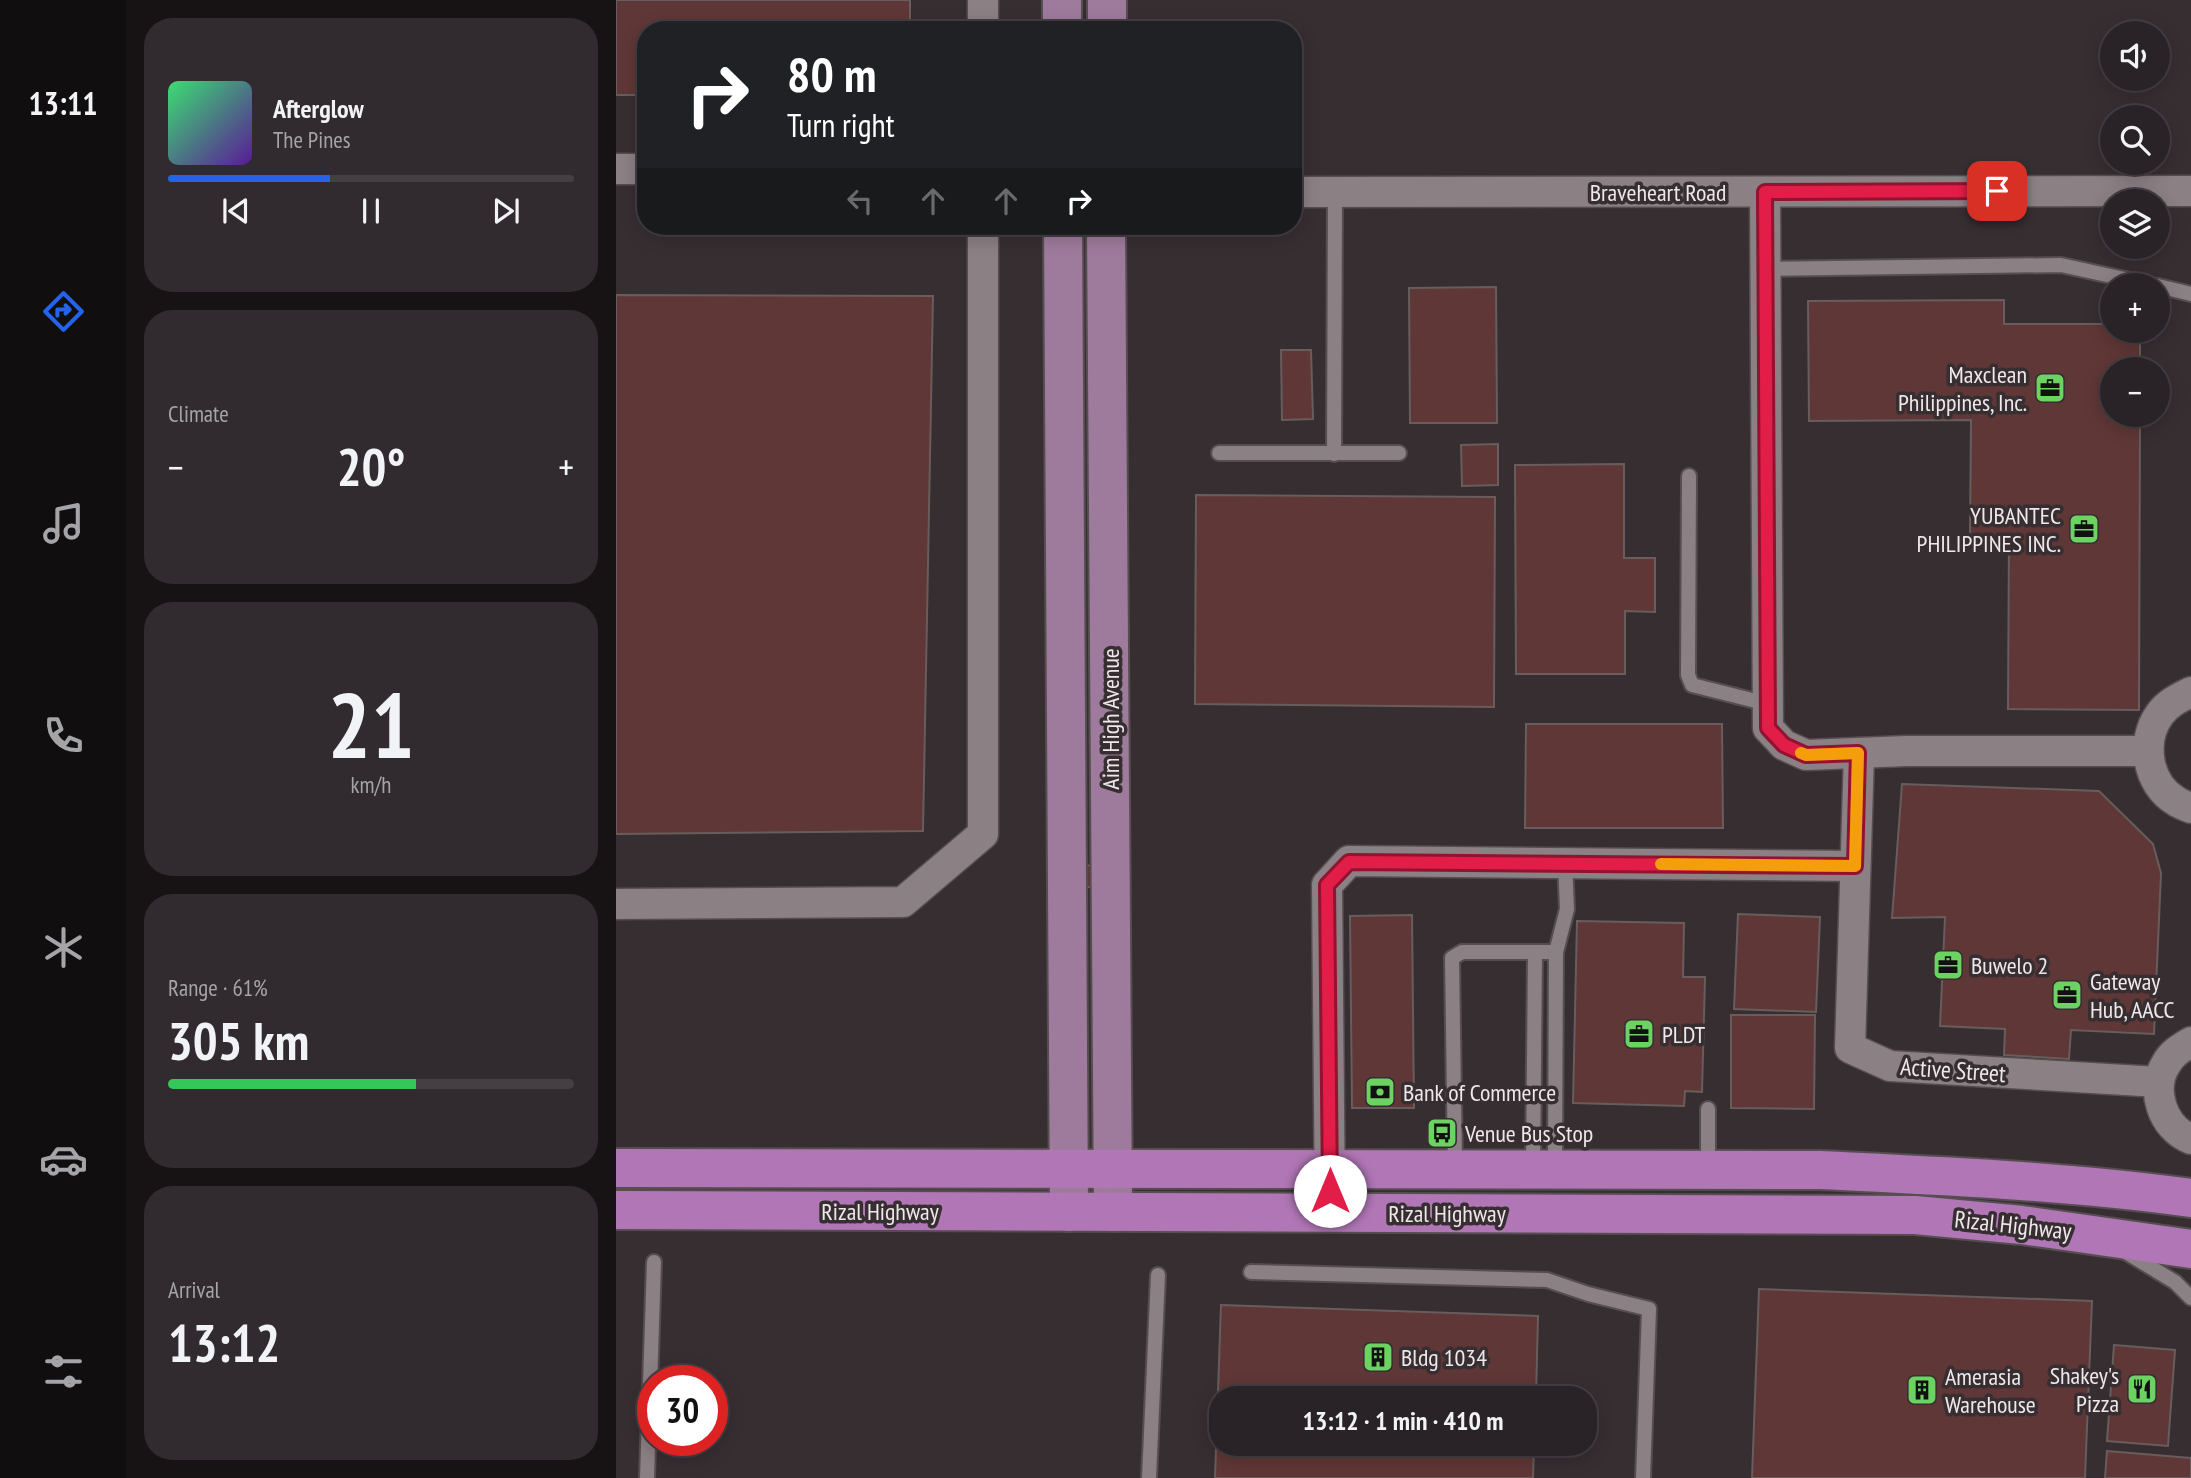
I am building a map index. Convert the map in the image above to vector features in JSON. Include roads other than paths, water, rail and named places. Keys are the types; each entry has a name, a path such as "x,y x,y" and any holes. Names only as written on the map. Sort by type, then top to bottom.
{"main road":[{"name":"Rizal Highway","path":"616,1168 1820,1170 1925,1175 2191,1198"},
{"name":"Rizal Highway","path":"616,1210 1916,1215 2022,1225 2191,1249"}],"street":[{"path":"983,0 983,21"},
{"path":"1062,0 1062,21"},
{"path":"1107,0 1107,21"},
{"path":"616,169 637,169"},
{"name":"Braveheart Road","path":"1302,192 2191,191"},
{"path":"1765,192 1768,728 1784,745 1806,755 2148,751"},
{"path":"616,904 903,902 983,834 984,235"},
{"name":"Aim High Avenue","path":"1063,235 1069,1212"},
{"name":"Aim High Avenue","path":"1106,235 1113,1212"},
{"path":"2191,692 2174,701 2160,714 2151,732 2148,751 2151,770 2160,787 2175,801 2191,808"},
{"path":"1330,1213 1327,885 1349,862 1855,866 1858,753"},
{"name":"Active Street","path":"1855,866 1850,1048 1890,1066 2159,1083"},
{"path":"2191,1042 2177,1050 2165,1065 2159,1083 2160,1104 2170,1124 2191,1139"}],"lane":[{"path":"1334,454 1335,192"},
{"path":"1765,269 2061,265 2100,274"},
{"path":"2170,289 2191,294"},
{"path":"1219,453 1399,453"},
{"path":"1689,476 1688,675 1692,685 1768,704"},
{"path":"1544,1169 1556,952 1567,909 1565,863"},
{"path":"1455,1169 1452,958 1462,952 1556,952"},
{"path":"1535,953 1544,1169"},
{"path":"1707,1109 1708,1170"},
{"path":"2095,1235 2175,1282 2191,1298"},
{"path":"647,1478 654,1262"},
{"path":"1251,1272 1547,1280 1588,1294 1649,1309 1643,1478"},
{"path":"1149,1478 1158,1275"}],"place":[{"name":"Maxclean Philippines, Inc.","path":"2050,388"},
{"name":"YUBANTEC PHILIPPINES INC.","path":"2084,529"},
{"name":"Buwelo 2","path":"1948,965"},
{"name":"Gateway Hub, AACC","path":"2067,995"},
{"name":"PLDT","path":"1639,1034"},
{"name":"Bank of Commerce","path":"1380,1092"},
{"name":"Venue Bus Stop","path":"1442,1133"},
{"name":"Bldg 1034","path":"1378,1357"},
{"name":"Shakey's Pizza","path":"2142,1389"},
{"name":"Amerasia Warehouse","path":"1922,1390"}]}
